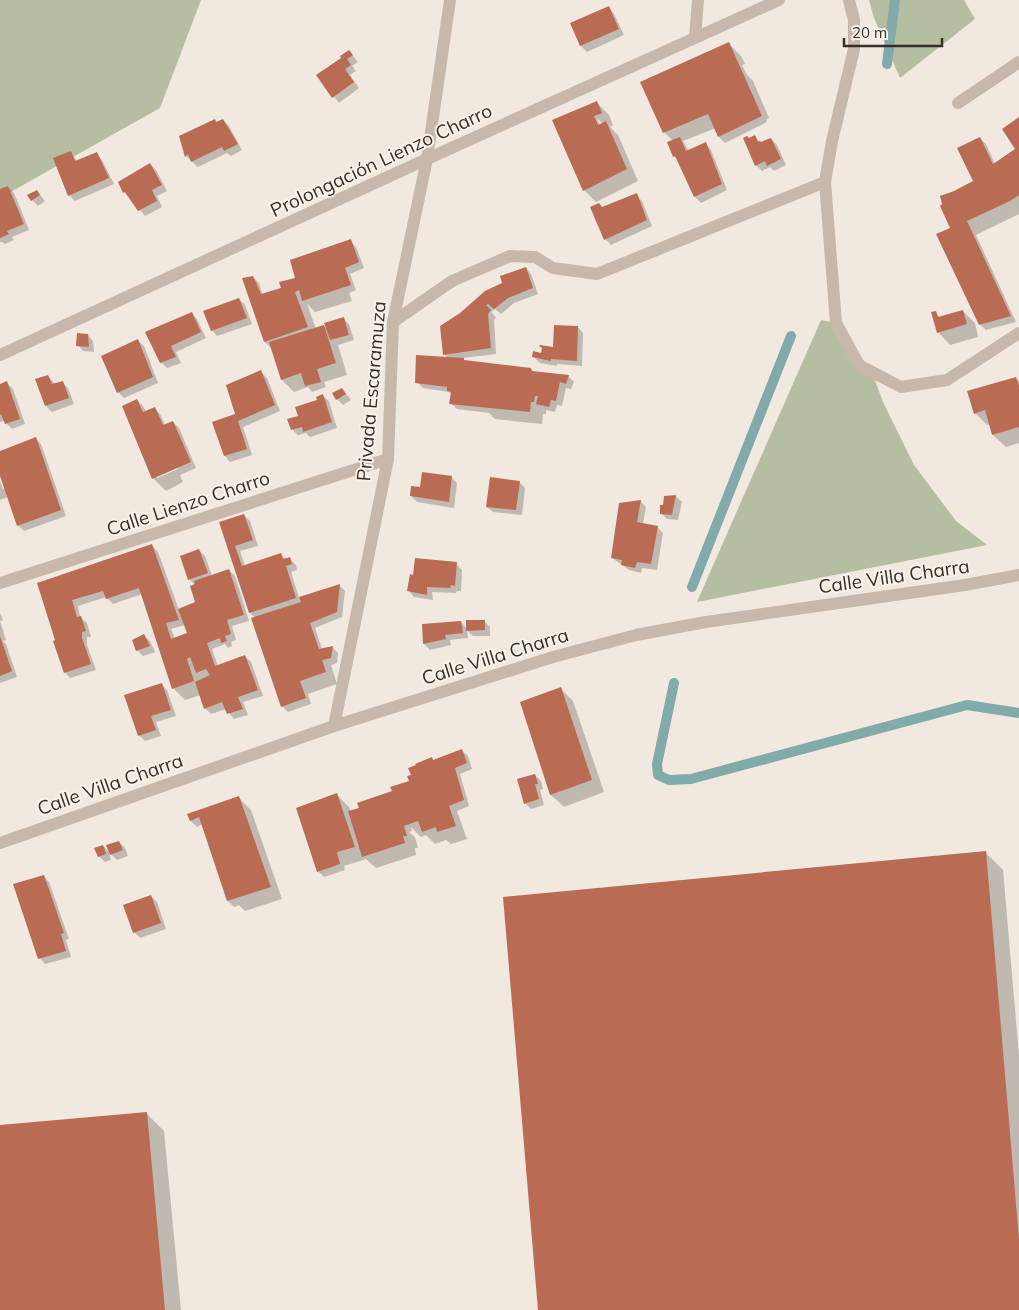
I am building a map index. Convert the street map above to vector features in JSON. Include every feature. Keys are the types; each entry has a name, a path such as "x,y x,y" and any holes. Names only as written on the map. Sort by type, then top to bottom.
{"street":[{"name":"Privada Escaramuza","path":"334,726 388,459 392,322 427,159 450,0"},
{"path":"695,38 698,0"},
{"name":"Prolongación Lienzo Charro","path":"0,355 779,0"},
{"path":"848,0 854,20 854,49 832,141 825,182 836,322 859,365 901,387 947,380 1019,333"},
{"path":"958,103 1019,62"},
{"path":"392,322 452,281 510,256 535,256 553,268 597,274 825,182"},
{"name":"Calle Lienzo Charro","path":"0,583 388,459"},
{"name":"Calle Villa Charra","path":"0,843 334,726 553,658 636,635 706,622 965,585 1019,575"}],"green space":[{"path":"0,0 201,0 160,108 0,198"},
{"path":"869,0 964,0 975,19 900,78 874,18"},
{"path":"821,320 836,323 872,372 883,402 914,465 956,521 987,545 697,602"}],"building":[{"path":"609,6 619,29 580,46 570,23"},
{"path":"729,42 762,116 718,137 708,114 663,133 640,82"},
{"path":"349,50 353,55 347,59 351,65 345,69 354,82 332,98 316,75 341,58 340,56"},
{"path":"597,101 602,113 594,116 598,125 606,121 627,169 583,191 552,120"},
{"path":"1019,117 1019,195 967,221 1011,316 979,325 936,234 950,228 940,206 942,204 940,196 973,181 957,148 980,137 993,164 1015,149 1002,129"},
{"path":"215,119 216,122 223,119 238,144 224,151 222,147 191,162 188,154 185,157 179,136"},
{"path":"755,135 758,142 771,138 781,159 767,166 765,161 755,166 743,138"},
{"path":"680,137 686,151 706,142 722,184 694,197 667,142"},
{"path":"71,151 75,161 97,152 109,178 68,196 53,158"},
{"path":"150,163 162,185 152,190 157,201 138,211 125,192 123,193 118,182"},
{"path":"8,186 24,224 7,231 9,234 0,238 0,189"},
{"path":"37,190 40,195 31,201 27,195"},
{"path":"637,193 647,220 604,240 590,207 599,203 602,207"},
{"path":"351,239 359,262 345,268 351,285 302,301 299,290 295,292 308,327 264,342 242,278 253,276 261,294 281,288 279,282 295,278 290,260"},
{"path":"526,267 533,288 508,298 494,309 488,304 486,305 491,310 488,314 491,348 443,355 440,326 460,313 485,291 502,283 500,276"},
{"path":"239,298 247,318 211,331 203,311"},
{"path":"963,310 967,324 937,333 931,312 936,311 938,317"},
{"path":"192,312 201,332 171,346 176,357 160,363 145,332"},
{"path":"344,317 349,335 330,340 324,323"},
{"path":"324,325 336,363 317,369 321,382 305,386 301,373 281,380 269,342"},
{"path":"554,325 578,326 577,361 551,359 551,361 532,357 533,351 541,353 542,348 540,345 553,347"},
{"path":"77,333 88,334 89,347 76,346"},
{"path":"138,339 153,377 117,393 101,356"},
{"path":"416,355 464,358 464,360 531,368 532,371 569,375 566,384 560,382 556,401 551,400 549,407 536,404 538,396 535,396 534,402 531,402 530,412 449,404 451,392 447,391 447,387 415,383"},
{"path":"261,370 275,405 238,421 247,449 224,456 212,422 235,414 226,385"},
{"path":"48,375 52,384 63,381 69,398 45,406 35,379"},
{"path":"1016,377 1019,386 1019,427 992,435 985,410 974,414 967,391"},
{"path":"7,381 20,419 5,424 0,415 0,384"},
{"path":"342,388 346,394 336,400 332,393"},
{"path":"323,394 332,422 303,432 302,427 291,430 287,419 298,416 295,407 317,400 316,397"},
{"path":"137,399 143,412 155,407 163,425 173,421 191,462 152,479 122,406"},
{"path":"36,437 61,510 17,526 0,476 0,451"},
{"path":"422,472 452,476 449,502 410,496 411,486 420,487"},
{"path":"490,477 520,481 516,510 486,507"},
{"path":"676,495 672,515 660,514 660,505 663,505 664,496"},
{"path":"641,500 637,522 658,526 651,564 637,562 635,568 621,565 622,560 611,558 619,503"},
{"path":"244,514 253,540 235,546 242,566 281,553 283,559 290,557 292,564 286,566 296,598 249,613 219,522"},
{"path":"152,544 179,620 166,623 171,639 187,633 178,609 195,602 190,586 195,584 194,581 229,569 244,615 227,620 231,634 225,636 227,641 221,643 220,638 207,643 215,666 245,655 258,690 238,697 243,709 227,714 222,702 204,709 195,682 210,675 206,669 196,673 190,657 187,659 194,681 172,689 139,588 106,599 103,591 72,600 77,617 81,616 86,631 82,632 82,638 91,664 64,673 37,583"},
{"path":"199,549 208,573 188,580 180,556"},
{"path":"415,558 457,562 455,586 451,585 450,588 427,587 427,595 407,591 410,574 413,575"},
{"path":"340,584 337,612 310,623 319,649 333,646 331,658 322,660 326,672 300,681 306,698 281,707 251,618 301,602 299,597"},
{"path":"466,620 485,620 485,630 466,631"},
{"path":"461,621 463,633 445,635 446,639 423,644 422,624"},
{"path":"144,634 150,646 136,651 132,640"},
{"path":"0,636 12,671 0,676"},
{"path":"162,683 171,710 151,716 156,730 138,736 124,695"},
{"path":"561,687 592,780 550,795 520,702"},
{"path":"462,749 467,763 455,768 464,800 449,806 456,826 437,832 436,827 422,832 418,821 404,826 407,836 403,836 405,843 362,857 348,811 359,808 357,803 392,791 390,787 409,781 407,776 411,775 408,768 415,764 432,757 433,760"},
{"path":"535,774 538,784 535,784 539,799 524,804 517,779"},
{"path":"337,793 355,847 337,852 340,864 317,872 296,808"},
{"path":"239,796 271,887 227,901 199,817 190,821 187,814"},
{"path":"119,841 123,850 110,855 106,845"},
{"path":"103,845 106,854 98,857 94,848"},
{"path":"986,851 1019,1239 1019,1310 538,1310 503,897"},
{"path":"44,875 64,933 61,934 66,951 38,959 13,884"},
{"path":"151,895 161,923 133,933 123,905"},
{"path":"147,1112 165,1310 0,1310 0,1125"}],"waterway":[{"path":"887,64 895,0"},
{"path":"692,587 791,336"},
{"path":"674,683 657,764 658,775 669,780 691,779 967,705 1019,713"}]}
